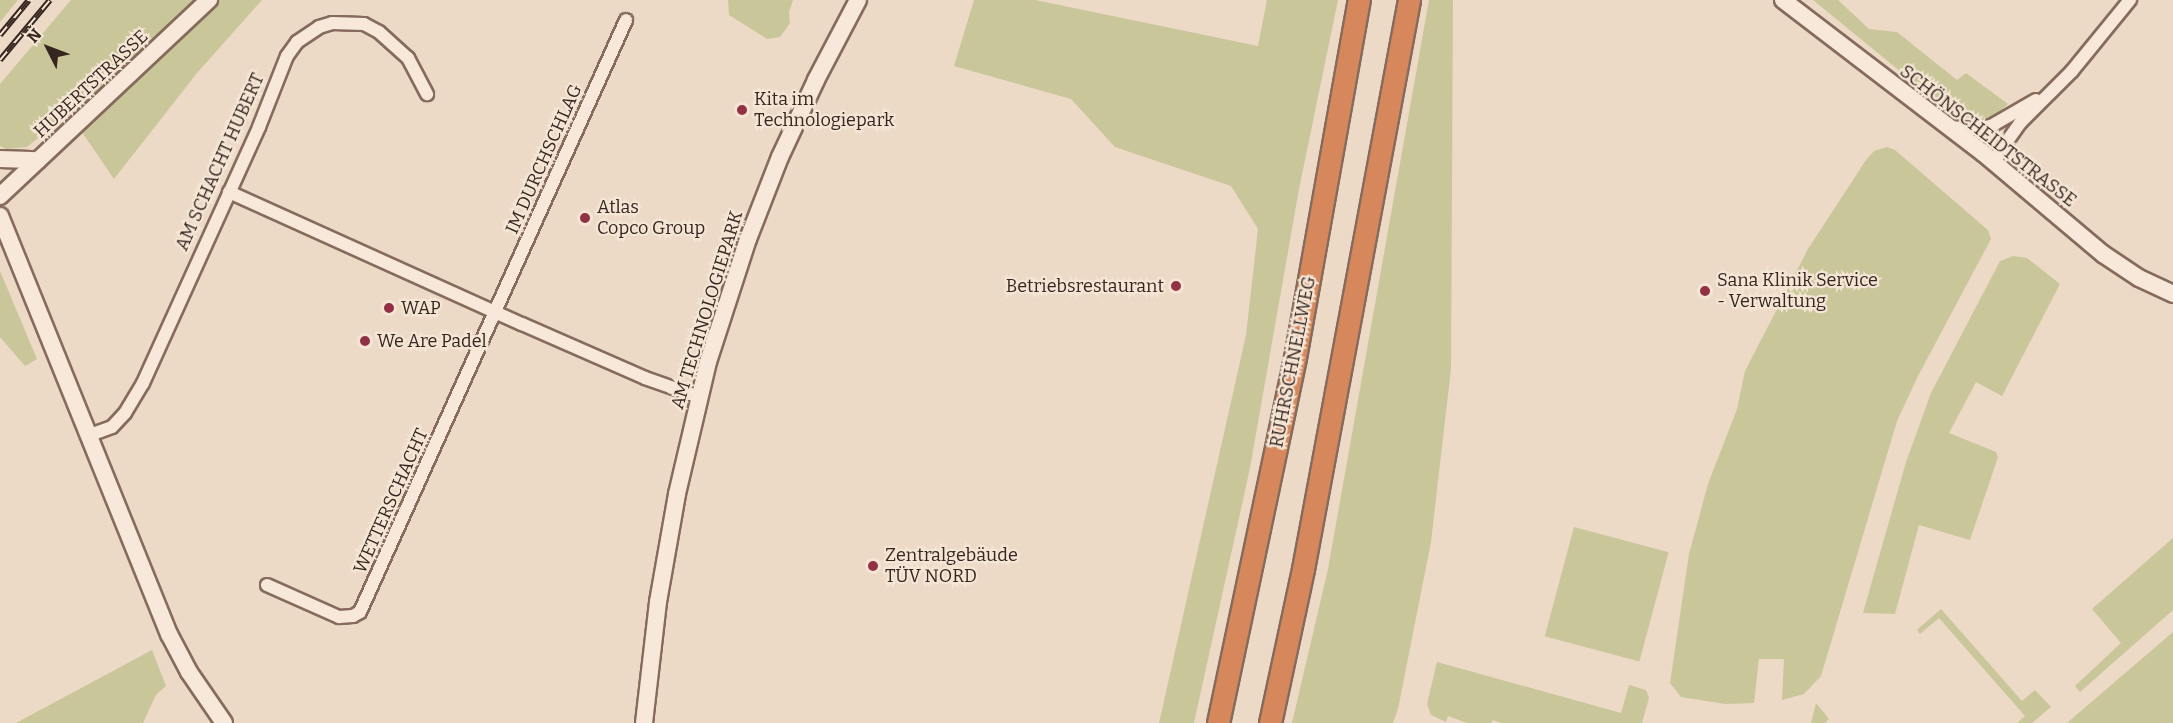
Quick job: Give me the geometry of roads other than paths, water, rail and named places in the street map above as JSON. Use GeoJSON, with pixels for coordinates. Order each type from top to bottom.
{"type":"FeatureCollection","features":[{"type":"Feature","properties":{"kind":"highway","name":"RUHRSCHNELLWEG"},"geometry":{"type":"LineString","coordinates":[[1218,723],[1295,358],[1359,0]]}},
{"type":"Feature","properties":{"kind":"highway"},"geometry":{"type":"LineString","coordinates":[[1270,723],[1303,569],[1409,0]]}},
{"type":"Feature","properties":{"kind":"street","name":"HUBERTSTRASSE"},"geometry":{"type":"LineString","coordinates":[[0,196],[209,0]]}},
{"type":"Feature","properties":{"kind":"street","name":"AM TECHNOLOGIEPARK"},"geometry":{"type":"LineString","coordinates":[[644,723],[658,602],[677,494],[699,397],[722,315],[764,194],[816,80],[858,0]]}},
{"type":"Feature","properties":{"kind":"street","name":"SCHÖNSCHEIDTSTRASSE"},"geometry":{"type":"LineString","coordinates":[[1783,0],[1993,161],[2103,254],[2139,278],[2173,294]]}},
{"type":"Feature","properties":{"kind":"street"},"geometry":{"type":"LineString","coordinates":[[1993,161],[2011,133],[2072,70],[2130,0]]}},
{"type":"Feature","properties":{"kind":"street","name":"IM DURCHSCHLAG"},"geometry":{"type":"LineString","coordinates":[[495,312],[626,20]]}},
{"type":"Feature","properties":{"kind":"street","name":"AM SCHACHT HUBERT"},"geometry":{"type":"LineString","coordinates":[[90,435],[111,427],[125,413],[143,383],[287,56],[297,42],[319,27],[346,22],[363,24],[379,32],[408,58],[427,94]]}},
{"type":"Feature","properties":{"kind":"street"},"geometry":{"type":"LineString","coordinates":[[1948,127],[1974,129],[1991,126],[2048,94]]}},
{"type":"Feature","properties":{"kind":"street"},"geometry":{"type":"LineString","coordinates":[[0,159],[38,160]]}},
{"type":"Feature","properties":{"kind":"street"},"geometry":{"type":"LineString","coordinates":[[229,192],[645,378],[699,397]]}},
{"type":"Feature","properties":{"kind":"street"},"geometry":{"type":"LineString","coordinates":[[0,216],[8,249],[90,435],[170,634],[201,689],[224,723]]}},
{"type":"Feature","properties":{"kind":"street","name":"WETTERSCHACHT"},"geometry":{"type":"LineString","coordinates":[[267,585],[339,617],[353,616],[360,612],[495,312]]}},
{"type":"Feature","properties":{"kind":"railway"},"geometry":{"type":"LineString","coordinates":[[0,35],[29,0]]}},
{"type":"Feature","properties":{"kind":"railway"},"geometry":{"type":"LineString","coordinates":[[0,60],[50,0]]}},
{"type":"Feature","properties":{"kind":"place","name":"Kita im Technologiepark"},"geometry":{"type":"Point","coordinates":[742,110]}},
{"type":"Feature","properties":{"kind":"place","name":"Atlas Copco Group"},"geometry":{"type":"Point","coordinates":[585,218]}},
{"type":"Feature","properties":{"kind":"place","name":"Betriebsrestaurant"},"geometry":{"type":"Point","coordinates":[1176,286]}},
{"type":"Feature","properties":{"kind":"place","name":"Sana Klinik Service - Verwaltung"},"geometry":{"type":"Point","coordinates":[1705,291]}},
{"type":"Feature","properties":{"kind":"place","name":"WAP"},"geometry":{"type":"Point","coordinates":[389,308]}},
{"type":"Feature","properties":{"kind":"place","name":"We Are Padel"},"geometry":{"type":"Point","coordinates":[365,341]}},
{"type":"Feature","properties":{"kind":"place","name":"Zentralgebäude TÜV NORD"},"geometry":{"type":"Point","coordinates":[873,566]}}]}
